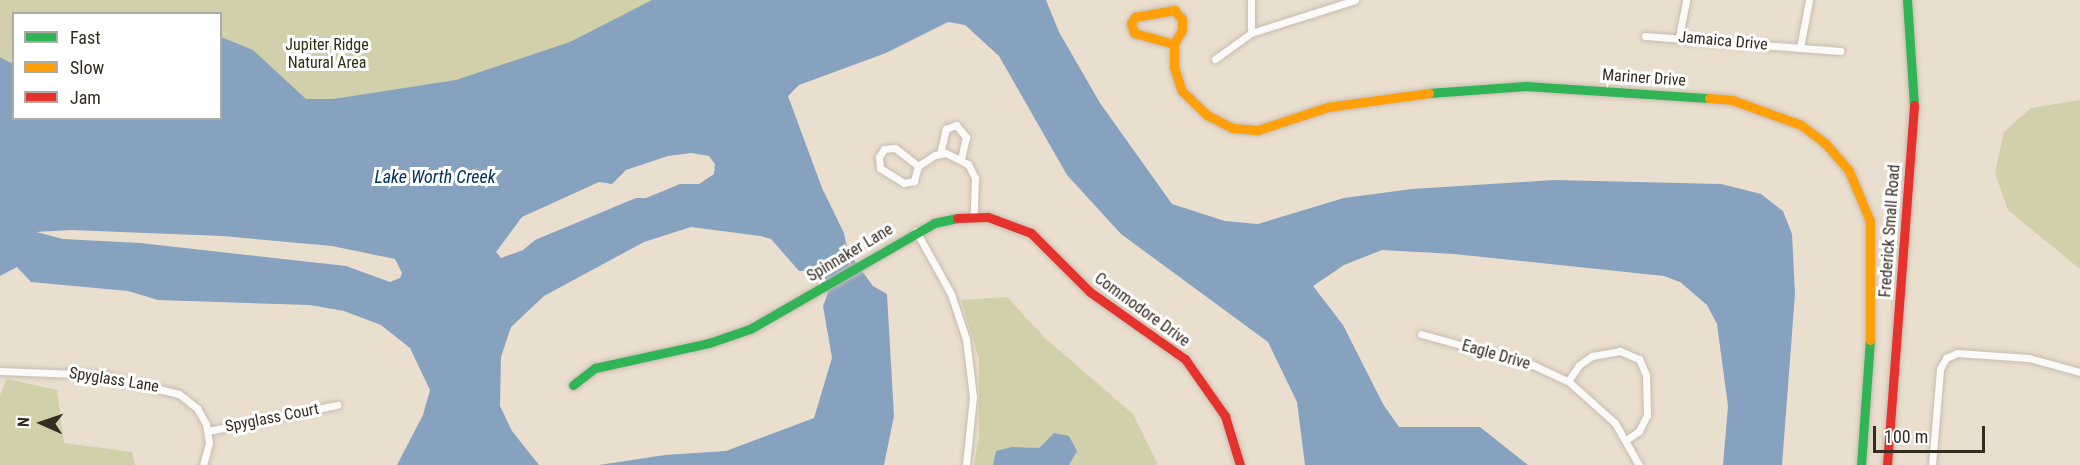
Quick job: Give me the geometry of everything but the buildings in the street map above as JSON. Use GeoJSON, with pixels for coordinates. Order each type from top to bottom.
{"type":"FeatureCollection","features":[{"type":"Feature","properties":{"kind":"street"},"geometry":{"type":"LineString","coordinates":[[1251,0],[1251,33]]}},
{"type":"Feature","properties":{"kind":"street"},"geometry":{"type":"LineString","coordinates":[[1215,59],[1251,33],[1335,3],[1355,0]]}},
{"type":"Feature","properties":{"kind":"street"},"geometry":{"type":"LineString","coordinates":[[1679,37],[1686,0]]}},
{"type":"Feature","properties":{"kind":"street"},"geometry":{"type":"LineString","coordinates":[[1800,48],[1809,0]]}},
{"type":"Feature","properties":{"kind":"street","name":"Frederick Small Road"},"geometry":{"type":"LineString","coordinates":[[1887,465],[1914,106],[1907,0]]}},
{"type":"Feature","properties":{"kind":"street","name":"Mariner Drive"},"geometry":{"type":"LineString","coordinates":[[1174,44],[1134,33],[1131,23],[1151,13],[1174,10],[1182,19],[1182,30],[1174,44],[1174,67],[1182,91],[1207,115],[1233,128],[1258,130],[1303,118],[1328,106],[1457,89],[1526,86],[1732,100],[1801,125],[1825,143],[1849,171],[1870,220],[1871,333],[1861,465]]}},
{"type":"Feature","properties":{"kind":"street","name":"Jamaica Drive"},"geometry":{"type":"LineString","coordinates":[[1645,36],[1840,51]]}},
{"type":"Feature","properties":{"kind":"street"},"geometry":{"type":"LineString","coordinates":[[940,154],[946,129],[956,125],[966,137],[962,158],[975,178],[974,216]]}},
{"type":"Feature","properties":{"kind":"street"},"geometry":{"type":"LineString","coordinates":[[895,148],[918,166],[917,177],[904,183],[880,168],[879,157],[884,149],[895,148]]}},
{"type":"Feature","properties":{"kind":"street"},"geometry":{"type":"LineString","coordinates":[[918,166],[940,154],[962,158]]}},
{"type":"Feature","properties":{"kind":"street","name":"Commodore Drive"},"geometry":{"type":"LineString","coordinates":[[916,231],[949,218],[974,216],[1003,220],[1031,233],[1090,292],[1185,359],[1221,407],[1240,465]]}},
{"type":"Feature","properties":{"kind":"street","name":"Spinnaker Lane"},"geometry":{"type":"LineString","coordinates":[[573,385],[595,368],[730,337],[812,294],[916,231],[951,294],[966,339],[973,397],[966,465]]}},
{"type":"Feature","properties":{"kind":"street","name":"Eagle Drive"},"geometry":{"type":"LineString","coordinates":[[1421,334],[1533,365],[1568,381],[1603,408],[1626,440],[1639,465]]}},
{"type":"Feature","properties":{"kind":"street"},"geometry":{"type":"LineString","coordinates":[[1568,381],[1579,365],[1592,356],[1620,351],[1640,359],[1646,375],[1647,415],[1639,431],[1626,440]]}},
{"type":"Feature","properties":{"kind":"street"},"geometry":{"type":"LineString","coordinates":[[1932,465],[1940,369],[1946,357],[1957,353],[2029,358],[2080,372]]}},
{"type":"Feature","properties":{"kind":"street","name":"Spyglass Lane"},"geometry":{"type":"LineString","coordinates":[[0,371],[71,372],[160,387],[193,404],[208,431]]}},
{"type":"Feature","properties":{"kind":"street","name":"Spyglass Court"},"geometry":{"type":"LineString","coordinates":[[208,431],[336,405]]}},
{"type":"Feature","properties":{"kind":"street"},"geometry":{"type":"LineString","coordinates":[[202,465],[208,448],[208,431]]}},
{"type":"Feature","properties":{"kind":"green space","name":"Jupiter Ridge Natural Area"},"geometry":{"type":"Polygon","coordinates":[[[0,0],[657,0],[535,62],[354,110],[222,104],[222,12],[12,12],[12,76],[0,70],[0,0]]]}},
{"type":"Feature","properties":{"kind":"green space"},"geometry":{"type":"Polygon","coordinates":[[[2080,100],[2080,269],[2008,210],[1995,173],[2004,132],[2031,108],[2080,100]]]}},
{"type":"Feature","properties":{"kind":"green space"},"geometry":{"type":"Polygon","coordinates":[[[1007,297],[1046,339],[1133,414],[1158,465],[974,465],[979,435],[979,359],[961,300],[1007,297]]]}},
{"type":"Feature","properties":{"kind":"green space"},"geometry":{"type":"Polygon","coordinates":[[[7,379],[57,390],[64,443],[132,452],[135,465],[0,465],[0,395],[7,379]]]}},
{"type":"Feature","properties":{"kind":"water","name":"Lake Worth Creek"},"geometry":{"type":"Polygon","coordinates":[[[652,0],[1046,0],[1059,32],[1100,103],[1172,204],[1225,221],[1258,224],[1344,198],[1412,189],[1554,180],[1721,184],[1761,194],[1783,211],[1792,234],[1795,294],[1782,465],[1723,465],[1728,406],[1717,324],[1707,305],[1680,282],[1664,276],[1454,254],[1382,250],[1344,265],[1313,286],[1343,325],[1383,404],[1399,427],[1480,427],[1528,465],[1305,465],[1297,402],[1268,342],[1121,234],[1067,175],[999,56],[965,25],[948,22],[886,53],[799,85],[788,96],[822,188],[844,233],[848,252],[873,286],[887,294],[894,416],[884,465],[599,465],[665,455],[726,451],[814,418],[832,358],[823,306],[828,293],[810,271],[799,271],[771,239],[760,236],[691,227],[644,242],[544,296],[511,327],[501,357],[500,406],[512,431],[539,465],[397,465],[423,415],[430,390],[410,348],[381,325],[344,311],[310,305],[158,300],[128,291],[31,282],[17,267],[0,276],[0,57],[12,63],[12,120],[222,120],[222,37],[253,50],[306,99],[333,99],[456,80],[570,42],[652,0]],[[691,153],[668,156],[626,170],[612,184],[599,182],[522,217],[496,252],[501,258],[523,250],[535,240],[636,198],[646,198],[680,184],[699,184],[714,174],[715,164],[709,156],[691,153]],[[71,230],[36,232],[63,239],[140,243],[346,266],[390,282],[400,278],[402,273],[395,259],[332,246],[222,236],[71,230]]]}},
{"type":"Feature","properties":{"kind":"water"},"geometry":{"type":"Polygon","coordinates":[[[1054,433],[1069,436],[1077,451],[1069,465],[993,465],[996,451],[1012,447],[1039,448],[1054,433]]]}},
{"type":"Feature","properties":{"kind":"traffic: fast"},"geometry":{"type":"LineString","coordinates":[[1907,0],[1914,105]]}},
{"type":"Feature","properties":{"kind":"traffic: fast"},"geometry":{"type":"LineString","coordinates":[[1429,93],[1526,86],[1709,98]]}},
{"type":"Feature","properties":{"kind":"traffic: fast"},"geometry":{"type":"LineString","coordinates":[[573,385],[595,368],[709,343],[750,329],[934,223],[957,218]]}},
{"type":"Feature","properties":{"kind":"traffic: fast"},"geometry":{"type":"LineString","coordinates":[[1861,465],[1870,340]]}},
{"type":"Feature","properties":{"kind":"traffic: slow"},"geometry":{"type":"LineString","coordinates":[[1174,44],[1134,33],[1131,23],[1135,17],[1174,10],[1182,19],[1182,30],[1174,44],[1174,67],[1182,91],[1207,115],[1233,128],[1258,130],[1328,107],[1429,93]]}},
{"type":"Feature","properties":{"kind":"traffic: slow"},"geometry":{"type":"LineString","coordinates":[[1709,98],[1732,100],[1801,125],[1825,143],[1849,171],[1870,221],[1870,340]]}},
{"type":"Feature","properties":{"kind":"traffic: jam"},"geometry":{"type":"LineString","coordinates":[[1887,465],[1914,105]]}},
{"type":"Feature","properties":{"kind":"traffic: jam"},"geometry":{"type":"LineString","coordinates":[[957,218],[988,217],[1031,233],[1090,292],[1185,359],[1225,416],[1240,465]]}}]}
